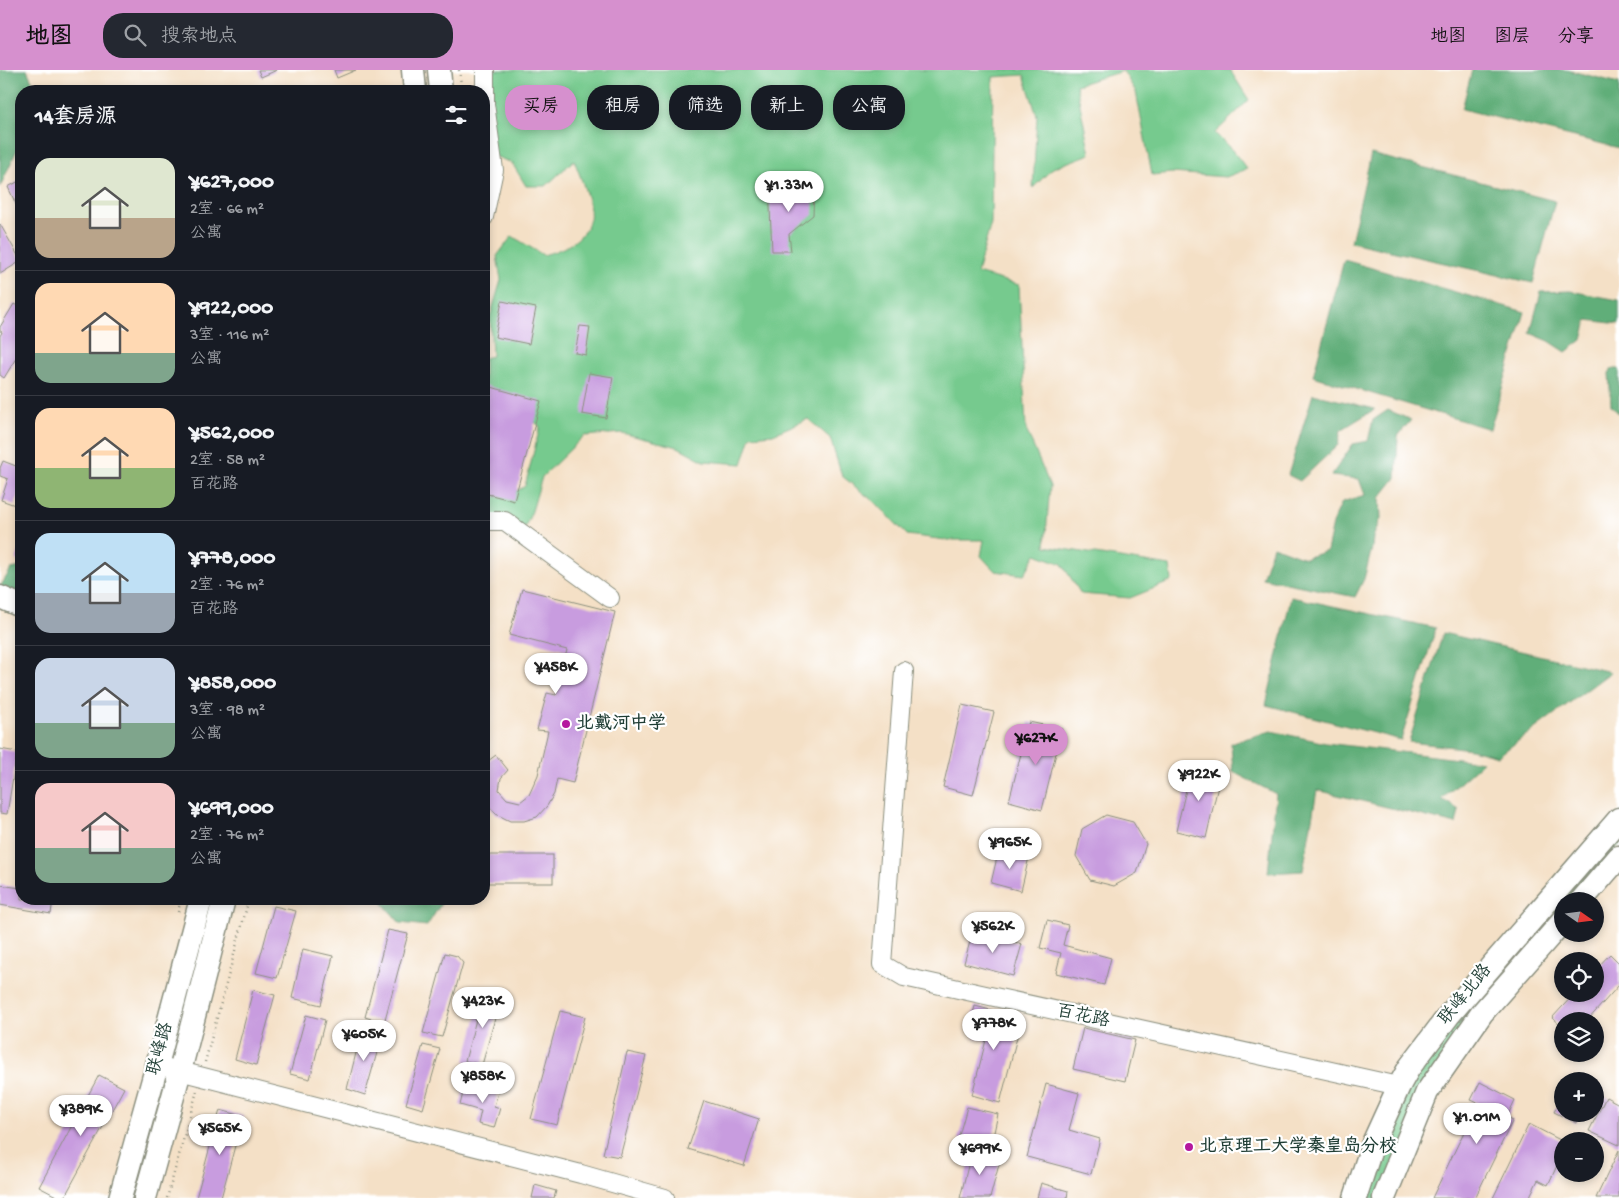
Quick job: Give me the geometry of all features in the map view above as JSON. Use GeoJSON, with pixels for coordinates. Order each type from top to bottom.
{"type":"FeatureCollection","features":[{"type":"Feature","properties":{"kind":"main road"},"geometry":{"type":"LineString","coordinates":[[413,70],[414,85]]}},
{"type":"Feature","properties":{"kind":"main road"},"geometry":{"type":"LineString","coordinates":[[439,70],[441,85]]}},
{"type":"Feature","properties":{"kind":"main road"},"geometry":{"type":"LineString","coordinates":[[0,597],[15,603]]}},
{"type":"Feature","properties":{"kind":"main road","name":"联峰北路"},"geometry":{"type":"LineString","coordinates":[[1355,1198],[1373,1143],[1409,1068],[1449,1014],[1619,819]]}},
{"type":"Feature","properties":{"kind":"main road"},"geometry":{"type":"LineString","coordinates":[[1589,892],[1619,857]]}},
{"type":"Feature","properties":{"kind":"main road","name":"联峰路"},"geometry":{"type":"LineString","coordinates":[[120,1198],[158,1064],[199,905]]}},
{"type":"Feature","properties":{"kind":"main road","name":"联峰路"},"geometry":{"type":"LineString","coordinates":[[145,1198],[191,1074],[223,905]]}},
{"type":"Feature","properties":{"kind":"main road","name":"联峰北路"},"geometry":{"type":"LineString","coordinates":[[1384,1198],[1427,1092],[1482,1013],[1554,931]]}},
{"type":"Feature","properties":{"kind":"street"},"geometry":{"type":"LineString","coordinates":[[485,70],[485,85]]}},
{"type":"Feature","properties":{"kind":"street"},"geometry":{"type":"LineString","coordinates":[[490,141],[494,170],[490,189]]}},
{"type":"Feature","properties":{"kind":"street"},"geometry":{"type":"LineString","coordinates":[[490,521],[505,521],[610,598]]}},
{"type":"Feature","properties":{"kind":"street","name":"百花路"},"geometry":{"type":"LineString","coordinates":[[904,671],[882,964],[904,977],[1399,1086]]}},
{"type":"Feature","properties":{"kind":"street"},"geometry":{"type":"LineString","coordinates":[[158,1064],[581,1174],[665,1198]]}},
{"type":"Feature","properties":{"kind":"path"},"geometry":{"type":"LineString","coordinates":[[459,70],[461,85]]}},
{"type":"Feature","properties":{"kind":"path"},"geometry":{"type":"LineString","coordinates":[[167,1198],[191,1074],[247,905]]}},
{"type":"Feature","properties":{"kind":"green space"},"geometry":{"type":"Polygon","coordinates":[[[0,70],[27,70],[34,85],[15,85],[15,154],[0,187],[0,70]]]}},
{"type":"Feature","properties":{"kind":"green space"},"geometry":{"type":"Polygon","coordinates":[[[486,70],[1230,70],[1249,100],[1215,133],[1247,169],[1226,177],[1172,173],[1152,175],[1136,92],[1123,71],[1076,85],[1090,154],[1053,168],[1033,188],[1037,116],[1024,75],[993,77],[991,223],[977,273],[1019,285],[1026,429],[1050,486],[1045,546],[1170,566],[1172,581],[1130,598],[1081,594],[1062,564],[1036,554],[1024,575],[995,571],[981,556],[984,540],[946,540],[907,535],[878,505],[842,476],[830,438],[808,419],[773,434],[751,436],[742,464],[704,461],[678,447],[622,433],[584,436],[542,477],[532,511],[522,534],[490,531],[490,496],[507,497],[525,486],[540,427],[529,416],[490,410],[490,356],[492,356],[490,317],[501,280],[497,256],[512,236],[543,255],[565,247],[578,239],[583,233],[590,219],[590,214],[585,190],[574,160],[546,186],[526,186],[512,163],[490,154],[490,85],[487,85],[486,70]]]}},
{"type":"Feature","properties":{"kind":"green space"},"geometry":{"type":"Polygon","coordinates":[[[1472,70],[1567,70],[1619,83],[1619,148],[1462,109],[1472,70]]]}},
{"type":"Feature","properties":{"kind":"green space"},"geometry":{"type":"Polygon","coordinates":[[[1371,154],[1555,201],[1533,283],[1351,242],[1371,154]]]}},
{"type":"Feature","properties":{"kind":"green space"},"geometry":{"type":"Polygon","coordinates":[[[1344,260],[1525,312],[1490,429],[1313,376],[1344,260]]]}},
{"type":"Feature","properties":{"kind":"green space"},"geometry":{"type":"Polygon","coordinates":[[[1570,291],[1619,300],[1619,324],[1587,320],[1582,340],[1566,352],[1549,341],[1530,333],[1541,292],[1570,291]]]}},
{"type":"Feature","properties":{"kind":"green space"},"geometry":{"type":"Polygon","coordinates":[[[1612,369],[1619,369],[1619,414],[1611,405],[1609,373],[1612,369]]]}},
{"type":"Feature","properties":{"kind":"green space"},"geometry":{"type":"Polygon","coordinates":[[[1313,394],[1375,409],[1341,430],[1338,445],[1300,481],[1288,475],[1313,394]]]}},
{"type":"Feature","properties":{"kind":"green space"},"geometry":{"type":"Polygon","coordinates":[[[1388,410],[1411,420],[1398,436],[1396,478],[1380,498],[1381,518],[1373,537],[1364,579],[1355,597],[1262,578],[1273,546],[1305,558],[1327,551],[1334,519],[1342,502],[1365,495],[1359,479],[1331,476],[1353,444],[1368,441],[1373,420],[1388,410]]]}},
{"type":"Feature","properties":{"kind":"green space"},"geometry":{"type":"Polygon","coordinates":[[[15,568],[15,595],[0,587],[11,569],[15,568]]]}},
{"type":"Feature","properties":{"kind":"green space"},"geometry":{"type":"Polygon","coordinates":[[[1291,597],[1436,628],[1401,740],[1266,705],[1291,597]]]}},
{"type":"Feature","properties":{"kind":"green space"},"geometry":{"type":"Polygon","coordinates":[[[1443,633],[1611,672],[1498,756],[1471,749],[1409,742],[1443,633]]]}},
{"type":"Feature","properties":{"kind":"green space"},"geometry":{"type":"Polygon","coordinates":[[[1271,731],[1326,743],[1483,762],[1442,799],[1459,810],[1456,824],[1317,790],[1303,871],[1268,873],[1276,794],[1233,772],[1231,743],[1271,731]]]}},
{"type":"Feature","properties":{"kind":"green space"},"geometry":{"type":"Polygon","coordinates":[[[1619,829],[1619,845],[1578,892],[1566,892],[1619,829]]]}},
{"type":"Feature","properties":{"kind":"green space"},"geometry":{"type":"Polygon","coordinates":[[[384,905],[440,905],[427,926],[400,923],[384,905]]]}},
{"type":"Feature","properties":{"kind":"green space"},"geometry":{"type":"Polygon","coordinates":[[[1554,906],[1554,919],[1514,965],[1377,1198],[1365,1198],[1375,1162],[1403,1096],[1438,1043],[1554,906]]]}},
{"type":"Feature","properties":{"kind":"building"},"geometry":{"type":"Polygon","coordinates":[[[258,70],[277,70],[261,77],[258,70]]]}},
{"type":"Feature","properties":{"kind":"building"},"geometry":{"type":"Polygon","coordinates":[[[334,70],[356,70],[337,78],[334,70]]]}},
{"type":"Feature","properties":{"kind":"building"},"geometry":{"type":"Polygon","coordinates":[[[15,183],[15,202],[8,187],[15,183]]]}},
{"type":"Feature","properties":{"kind":"building"},"geometry":{"type":"Polygon","coordinates":[[[796,185],[814,189],[813,215],[789,234],[791,251],[772,251],[769,187],[796,185]]]}},
{"type":"Feature","properties":{"kind":"building"},"geometry":{"type":"Polygon","coordinates":[[[0,224],[15,250],[15,265],[0,274],[0,224]]]}},
{"type":"Feature","properties":{"kind":"building"},"geometry":{"type":"Polygon","coordinates":[[[502,301],[536,308],[529,344],[495,337],[502,301]]]}},
{"type":"Feature","properties":{"kind":"building"},"geometry":{"type":"Polygon","coordinates":[[[15,305],[15,360],[4,378],[0,375],[0,336],[2,332],[0,327],[15,305]]]}},
{"type":"Feature","properties":{"kind":"building"},"geometry":{"type":"Polygon","coordinates":[[[580,326],[590,327],[586,355],[575,353],[580,326]]]}},
{"type":"Feature","properties":{"kind":"building"},"geometry":{"type":"Polygon","coordinates":[[[589,373],[613,377],[606,418],[582,414],[589,373]]]}},
{"type":"Feature","properties":{"kind":"building"},"geometry":{"type":"Polygon","coordinates":[[[490,387],[541,401],[514,501],[490,495],[490,387]]]}},
{"type":"Feature","properties":{"kind":"building"},"geometry":{"type":"Polygon","coordinates":[[[3,461],[15,466],[15,505],[1,500],[8,479],[0,476],[0,468],[3,461]]]}},
{"type":"Feature","properties":{"kind":"building"},"geometry":{"type":"Polygon","coordinates":[[[522,589],[615,612],[573,783],[557,779],[554,794],[547,806],[537,817],[524,821],[510,821],[496,814],[490,807],[490,760],[496,755],[508,770],[501,778],[499,790],[507,799],[520,802],[529,795],[538,775],[548,731],[537,730],[547,693],[556,695],[567,650],[509,635],[522,589]]]}},
{"type":"Feature","properties":{"kind":"building"},"geometry":{"type":"Polygon","coordinates":[[[962,705],[994,712],[973,795],[943,787],[962,705]]]}},
{"type":"Feature","properties":{"kind":"building"},"geometry":{"type":"Polygon","coordinates":[[[1029,722],[1062,729],[1042,810],[1009,801],[1029,722]]]}},
{"type":"Feature","properties":{"kind":"building"},"geometry":{"type":"Polygon","coordinates":[[[0,749],[15,752],[15,764],[7,814],[0,813],[0,749]]]}},
{"type":"Feature","properties":{"kind":"building"},"geometry":{"type":"Polygon","coordinates":[[[1192,765],[1221,773],[1206,838],[1176,831],[1192,765]]]}},
{"type":"Feature","properties":{"kind":"building"},"geometry":{"type":"Polygon","coordinates":[[[1106,815],[1133,822],[1146,844],[1137,873],[1114,886],[1090,880],[1076,856],[1082,829],[1106,815]]]}},
{"type":"Feature","properties":{"kind":"building"},"geometry":{"type":"Polygon","coordinates":[[[999,849],[1029,857],[1021,891],[991,883],[999,849]]]}},
{"type":"Feature","properties":{"kind":"building"},"geometry":{"type":"Polygon","coordinates":[[[490,855],[553,855],[553,883],[490,883],[490,855]]]}},
{"type":"Feature","properties":{"kind":"building"},"geometry":{"type":"Polygon","coordinates":[[[0,885],[15,887],[15,905],[52,905],[51,914],[0,905],[0,885]]]}},
{"type":"Feature","properties":{"kind":"building"},"geometry":{"type":"Polygon","coordinates":[[[274,906],[296,911],[277,978],[256,973],[274,906]]]}},
{"type":"Feature","properties":{"kind":"building"},"geometry":{"type":"Polygon","coordinates":[[[1047,920],[1068,925],[1063,945],[1111,958],[1104,985],[1056,973],[1061,953],[1040,948],[1047,920]]]}},
{"type":"Feature","properties":{"kind":"building"},"geometry":{"type":"Polygon","coordinates":[[[388,930],[408,934],[384,1023],[365,1017],[388,930]]]}},
{"type":"Feature","properties":{"kind":"building"},"geometry":{"type":"Polygon","coordinates":[[[973,931],[1022,944],[1013,976],[964,963],[973,931]]]}},
{"type":"Feature","properties":{"kind":"building"},"geometry":{"type":"Polygon","coordinates":[[[303,949],[333,956],[321,1005],[292,998],[303,949]]]}},
{"type":"Feature","properties":{"kind":"building"},"geometry":{"type":"Polygon","coordinates":[[[445,953],[457,956],[463,963],[442,1037],[423,1033],[445,953]]]}},
{"type":"Feature","properties":{"kind":"building"},"geometry":{"type":"Polygon","coordinates":[[[1610,954],[1619,963],[1619,985],[1604,1002],[1604,960],[1610,954]]]}},
{"type":"Feature","properties":{"kind":"building"},"geometry":{"type":"Polygon","coordinates":[[[253,990],[275,995],[256,1065],[235,1059],[253,990]]]}},
{"type":"Feature","properties":{"kind":"building"},"geometry":{"type":"Polygon","coordinates":[[[483,993],[501,997],[482,1065],[465,1061],[483,993]]]}},
{"type":"Feature","properties":{"kind":"building"},"geometry":{"type":"Polygon","coordinates":[[[1567,1002],[1604,1002],[1595,1012],[1558,1012],[1567,1002]]]}},
{"type":"Feature","properties":{"kind":"building"},"geometry":{"type":"Polygon","coordinates":[[[975,1006],[1022,1018],[1000,1103],[972,1095],[986,1040],[974,1038],[976,1027],[970,1025],[975,1006]]]}},
{"type":"Feature","properties":{"kind":"building"},"geometry":{"type":"Polygon","coordinates":[[[560,1011],[585,1017],[557,1125],[531,1119],[560,1011]]]}},
{"type":"Feature","properties":{"kind":"building"},"geometry":{"type":"Polygon","coordinates":[[[306,1015],[325,1020],[310,1079],[290,1074],[306,1015]]]}},
{"type":"Feature","properties":{"kind":"building"},"geometry":{"type":"Polygon","coordinates":[[[1083,1028],[1135,1040],[1125,1081],[1073,1069],[1083,1028]]]}},
{"type":"Feature","properties":{"kind":"building"},"geometry":{"type":"Polygon","coordinates":[[[362,1029],[382,1035],[365,1095],[347,1089],[362,1029]]]}},
{"type":"Feature","properties":{"kind":"building"},"geometry":{"type":"Polygon","coordinates":[[[423,1045],[440,1049],[423,1109],[406,1104],[423,1045]]]}},
{"type":"Feature","properties":{"kind":"building"},"geometry":{"type":"Polygon","coordinates":[[[627,1052],[646,1056],[620,1157],[603,1154],[627,1052]]]}},
{"type":"Feature","properties":{"kind":"building"},"geometry":{"type":"Polygon","coordinates":[[[99,1075],[124,1088],[64,1198],[60,1198],[39,1187],[99,1075]]]}},
{"type":"Feature","properties":{"kind":"building"},"geometry":{"type":"Polygon","coordinates":[[[483,1082],[500,1086],[494,1106],[500,1108],[494,1128],[478,1124],[481,1111],[460,1105],[464,1089],[480,1094],[483,1082]]]}},
{"type":"Feature","properties":{"kind":"building"},"geometry":{"type":"Polygon","coordinates":[[[1480,1082],[1515,1100],[1507,1117],[1513,1120],[1475,1198],[1432,1198],[1478,1103],[1471,1100],[1480,1082]]]}},
{"type":"Feature","properties":{"kind":"building"},"geometry":{"type":"Polygon","coordinates":[[[1046,1084],[1079,1093],[1069,1130],[1100,1139],[1091,1174],[1027,1157],[1046,1084]]]}},
{"type":"Feature","properties":{"kind":"building"},"geometry":{"type":"Polygon","coordinates":[[[1606,1097],[1619,1104],[1619,1145],[1604,1138],[1604,1132],[1589,1131],[1594,1122],[1604,1122],[1604,1101],[1606,1097]]]}},
{"type":"Feature","properties":{"kind":"building"},"geometry":{"type":"Polygon","coordinates":[[[704,1101],[759,1119],[744,1166],[688,1149],[704,1101]]]}},
{"type":"Feature","properties":{"kind":"building"},"geometry":{"type":"Polygon","coordinates":[[[967,1107],[998,1114],[991,1146],[958,1139],[967,1107]]]}},
{"type":"Feature","properties":{"kind":"building"},"geometry":{"type":"Polygon","coordinates":[[[220,1110],[243,1116],[221,1198],[196,1198],[220,1110]]]}},
{"type":"Feature","properties":{"kind":"building"},"geometry":{"type":"Polygon","coordinates":[[[1529,1124],[1554,1137],[1554,1172],[1548,1185],[1538,1180],[1529,1198],[1493,1198],[1529,1124]]]}},
{"type":"Feature","properties":{"kind":"building"},"geometry":{"type":"Polygon","coordinates":[[[972,1150],[1001,1157],[990,1198],[960,1198],[972,1150]]]}},
{"type":"Feature","properties":{"kind":"building"},"geometry":{"type":"Polygon","coordinates":[[[1619,1150],[1619,1198],[1596,1198],[1619,1150]]]}},
{"type":"Feature","properties":{"kind":"building"},"geometry":{"type":"Polygon","coordinates":[[[1041,1183],[1068,1191],[1067,1198],[1037,1198],[1041,1183]]]}},
{"type":"Feature","properties":{"kind":"building"},"geometry":{"type":"Polygon","coordinates":[[[535,1185],[556,1191],[554,1198],[532,1198],[535,1185]]]}},
{"type":"Feature","properties":{"kind":"place","name":"北戴河中学"},"geometry":{"type":"Point","coordinates":[566,724]}},
{"type":"Feature","properties":{"kind":"place","name":"北京理工大学秦皇岛分校"},"geometry":{"type":"Point","coordinates":[1189,1147]}}]}
